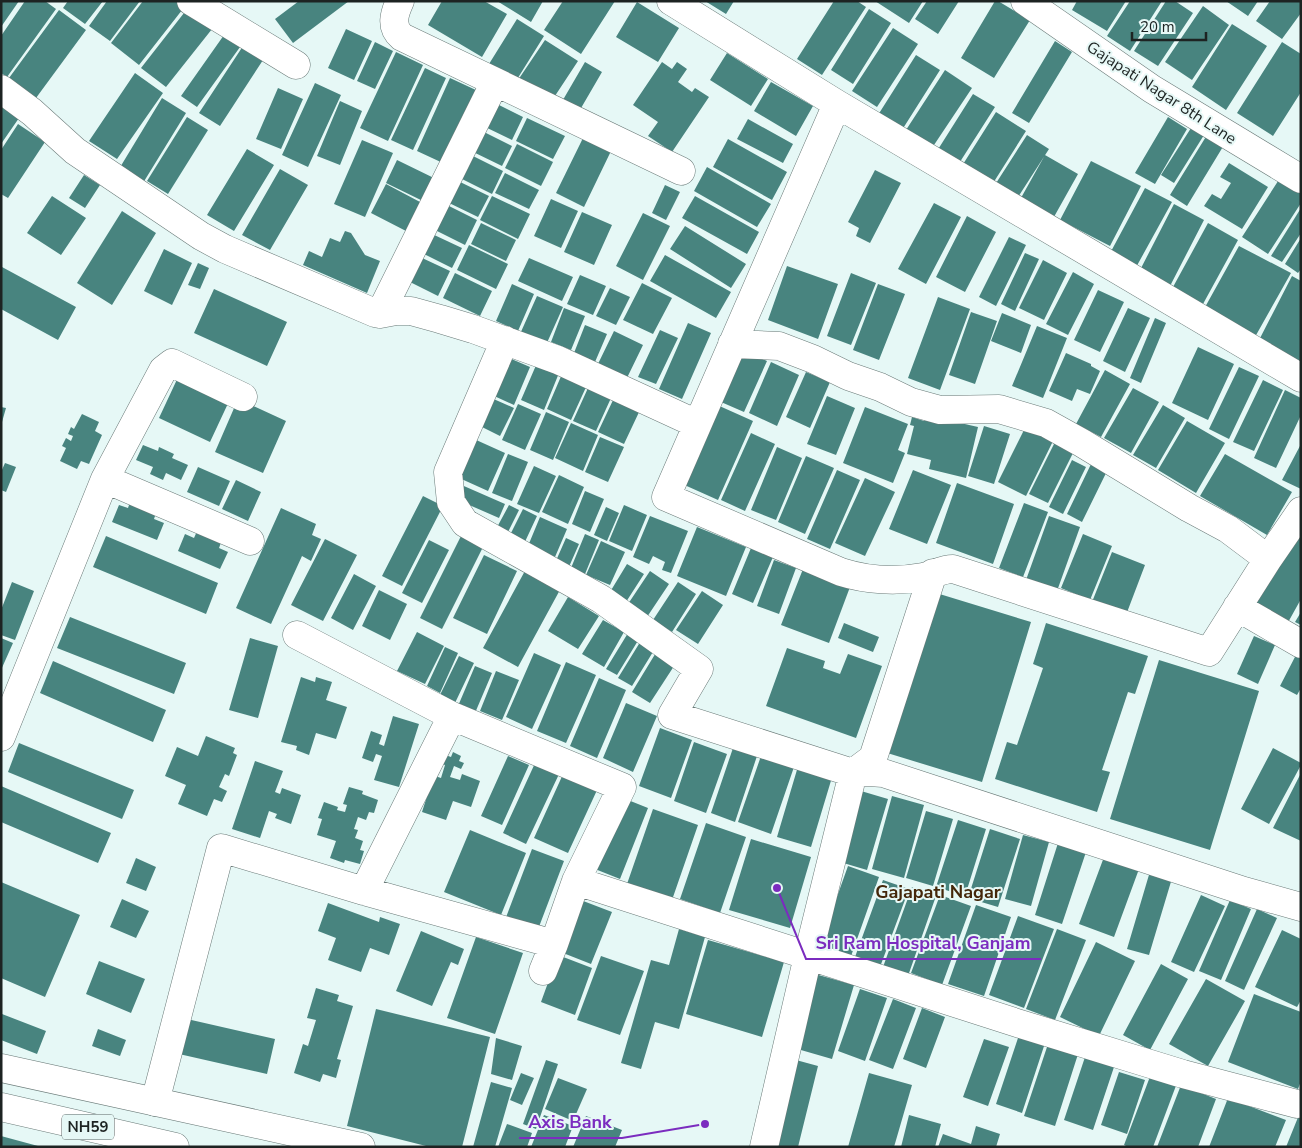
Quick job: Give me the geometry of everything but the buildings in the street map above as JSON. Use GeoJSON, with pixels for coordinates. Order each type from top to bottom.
{"type":"FeatureCollection","features":[{"type":"Feature","properties":{"kind":"main road"},"geometry":{"type":"LineString","coordinates":[[191,1],[296,65]]}},
{"type":"Feature","properties":{"kind":"main road"},"geometry":{"type":"LineString","coordinates":[[400,1],[394,15],[394,24],[397,33],[402,37],[681,171]]}},
{"type":"Feature","properties":{"kind":"main road"},"geometry":{"type":"LineString","coordinates":[[671,1],[837,104],[1301,378]]}},
{"type":"Feature","properties":{"kind":"main road","name":"Gajapati Nagar 8th Lane"},"geometry":{"type":"LineString","coordinates":[[1025,1],[1152,89],[1301,179]]}},
{"type":"Feature","properties":{"kind":"main road"},"geometry":{"type":"LineString","coordinates":[[380,314],[495,82]]}},
{"type":"Feature","properties":{"kind":"main road"},"geometry":{"type":"LineString","coordinates":[[1,89],[32,112],[76,151],[201,236],[225,249],[375,313],[380,314],[396,310],[418,313],[505,340],[558,360],[697,424]]}},
{"type":"Feature","properties":{"kind":"main road"},"geometry":{"type":"LineString","coordinates":[[837,104],[666,497],[852,575],[884,579],[908,579],[933,574],[946,569],[953,569],[1209,652],[1301,511]]}},
{"type":"Feature","properties":{"kind":"main road"},"geometry":{"type":"LineString","coordinates":[[505,340],[448,472],[451,502],[465,522],[601,599],[698,669],[672,715],[853,773],[883,773],[1244,891],[1301,906]]}},
{"type":"Feature","properties":{"kind":"main road"},"geometry":{"type":"LineString","coordinates":[[732,344],[779,346],[813,359],[848,376],[880,387],[911,402],[940,410],[999,409],[1046,423],[1228,529],[1268,559]]}},
{"type":"Feature","properties":{"kind":"main road"},"geometry":{"type":"LineString","coordinates":[[1,738],[105,479],[163,370],[172,363],[244,396]]}},
{"type":"Feature","properties":{"kind":"main road"},"geometry":{"type":"LineString","coordinates":[[105,479],[250,540]]}},
{"type":"Feature","properties":{"kind":"main road"},"geometry":{"type":"LineString","coordinates":[[764,1147],[853,773],[873,758],[933,574]]}},
{"type":"Feature","properties":{"kind":"main road"},"geometry":{"type":"LineString","coordinates":[[1237,608],[1301,644]]}},
{"type":"Feature","properties":{"kind":"main road"},"geometry":{"type":"LineString","coordinates":[[297,635],[452,716],[622,787],[576,880],[543,970]]}},
{"type":"Feature","properties":{"kind":"main road"},"geometry":{"type":"LineString","coordinates":[[364,891],[452,716]]}},
{"type":"Feature","properties":{"kind":"main road"},"geometry":{"type":"LineString","coordinates":[[155,1102],[221,848],[364,891],[554,944]]}},
{"type":"Feature","properties":{"kind":"main road"},"geometry":{"type":"LineString","coordinates":[[576,880],[1076,1042],[1184,1074],[1297,1104]]}},
{"type":"Feature","properties":{"kind":"main road"},"geometry":{"type":"LineString","coordinates":[[1,1068],[361,1147]]}},
{"type":"Feature","properties":{"kind":"main road","name":"NH59"},"geometry":{"type":"LineString","coordinates":[[1,1107],[175,1147]]}},
{"type":"Feature","properties":{"kind":"place","name":"Sri Ram Hospital, Ganjam"},"geometry":{"type":"Point","coordinates":[777,888]}},
{"type":"Feature","properties":{"kind":"place","name":"Axis Bank"},"geometry":{"type":"Point","coordinates":[705,1124]}},
{"type":"Feature","properties":{"kind":"district","name":"Gajapati Nagar"},"geometry":{"type":"Point","coordinates":[938,892]}}]}
